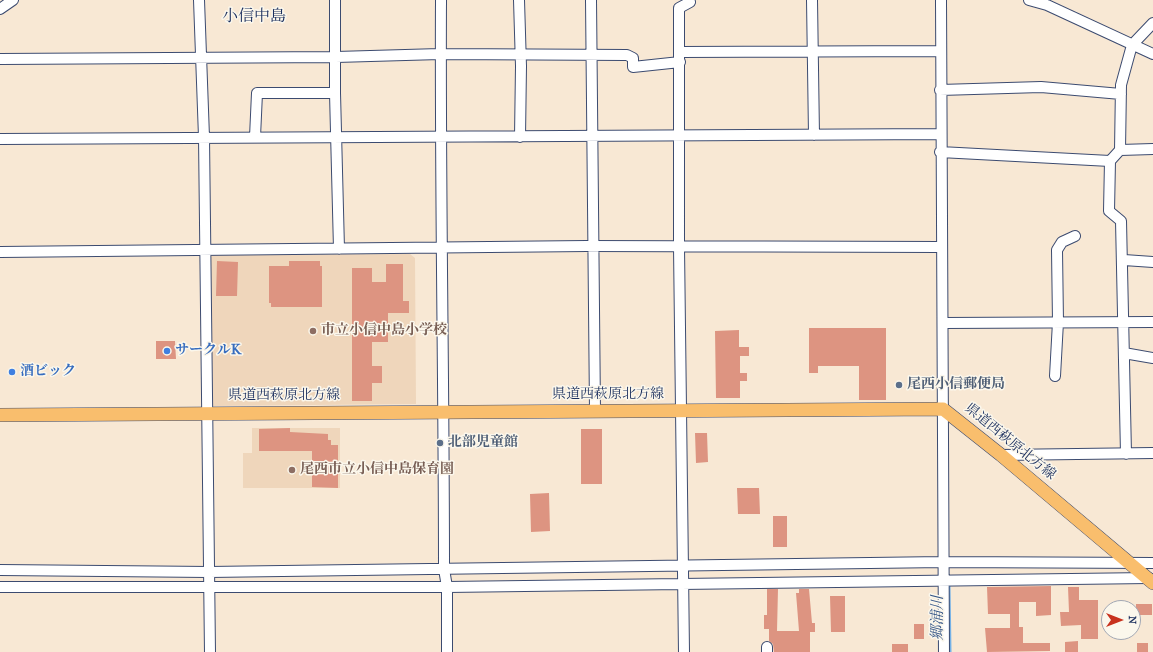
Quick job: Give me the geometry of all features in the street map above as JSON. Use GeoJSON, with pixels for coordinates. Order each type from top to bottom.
{"type":"FeatureCollection","features":[{"type":"Feature","properties":{"kind":"main road","name":"県道西萩原北方線"},"geometry":{"type":"LineString","coordinates":[[0,415],[595,410],[680,411],[943,409],[1151,579]]}},
{"type":"Feature","properties":{"kind":"street"},"geometry":{"type":"LineString","coordinates":[[0,9],[13,0]]}},
{"type":"Feature","properties":{"kind":"street"},"geometry":{"type":"LineString","coordinates":[[199,0],[204,137],[210,652]]}},
{"type":"Feature","properties":{"kind":"street"},"geometry":{"type":"LineString","coordinates":[[336,0],[335,93],[340,249]]}},
{"type":"Feature","properties":{"kind":"street"},"geometry":{"type":"LineString","coordinates":[[441,0],[441,248],[444,411],[444,569],[447,587],[447,652]]}},
{"type":"Feature","properties":{"kind":"street"},"geometry":{"type":"LineString","coordinates":[[519,0],[521,53],[520,137]]}},
{"type":"Feature","properties":{"kind":"street"},"geometry":{"type":"LineString","coordinates":[[591,0],[593,55],[592,137],[595,410]]}},
{"type":"Feature","properties":{"kind":"street"},"geometry":{"type":"LineString","coordinates":[[812,0],[814,51],[814,135]]}},
{"type":"Feature","properties":{"kind":"street"},"geometry":{"type":"LineString","coordinates":[[941,0],[940,152],[943,323],[944,652]]}},
{"type":"Feature","properties":{"kind":"street"},"geometry":{"type":"LineString","coordinates":[[1029,0],[1047,5],[1153,54]]}},
{"type":"Feature","properties":{"kind":"street"},"geometry":{"type":"LineString","coordinates":[[684,652],[678,248],[680,8],[690,2]]}},
{"type":"Feature","properties":{"kind":"street"},"geometry":{"type":"LineString","coordinates":[[1126,454],[1123,322],[1124,260],[1121,221],[1109,211],[1110,161],[1120,150],[1121,94],[1132,45],[1153,23]]}},
{"type":"Feature","properties":{"kind":"street"},"geometry":{"type":"LineString","coordinates":[[0,59],[336,57],[521,53],[627,55],[633,58],[633,67],[680,57],[814,51],[940,51]]}},
{"type":"Feature","properties":{"kind":"street"},"geometry":{"type":"LineString","coordinates":[[940,90],[1041,87],[1121,94]]}},
{"type":"Feature","properties":{"kind":"street"},"geometry":{"type":"LineString","coordinates":[[255,137],[258,93],[335,93]]}},
{"type":"Feature","properties":{"kind":"street"},"geometry":{"type":"LineString","coordinates":[[0,139],[941,134]]}},
{"type":"Feature","properties":{"kind":"street"},"geometry":{"type":"LineString","coordinates":[[1120,150],[1153,148]]}},
{"type":"Feature","properties":{"kind":"street"},"geometry":{"type":"LineString","coordinates":[[940,152],[1110,161]]}},
{"type":"Feature","properties":{"kind":"street"},"geometry":{"type":"LineString","coordinates":[[1055,376],[1058,322],[1057,250],[1062,242],[1075,236]]}},
{"type":"Feature","properties":{"kind":"street"},"geometry":{"type":"LineString","coordinates":[[0,252],[594,246],[678,248],[941,247]]}},
{"type":"Feature","properties":{"kind":"street"},"geometry":{"type":"LineString","coordinates":[[1124,260],[1153,262]]}},
{"type":"Feature","properties":{"kind":"street"},"geometry":{"type":"LineString","coordinates":[[943,323],[1153,322]]}},
{"type":"Feature","properties":{"kind":"street"},"geometry":{"type":"LineString","coordinates":[[1124,353],[1153,358]]}},
{"type":"Feature","properties":{"kind":"street"},"geometry":{"type":"LineString","coordinates":[[1001,455],[1153,454]]}},
{"type":"Feature","properties":{"kind":"street"},"geometry":{"type":"LineString","coordinates":[[0,570],[209,572],[943,562],[1153,563]]}},
{"type":"Feature","properties":{"kind":"street"},"geometry":{"type":"LineString","coordinates":[[0,586],[447,587],[943,580],[1151,579]]}},
{"type":"Feature","properties":{"kind":"shaded area","name":"市立小信中島小学校"},"geometry":{"type":"Polygon","coordinates":[[[410,254],[415,258],[416,404],[213,406],[210,255],[410,254]]]}},
{"type":"Feature","properties":{"kind":"shaded area","name":"尾西市立小信中島保育園"},"geometry":{"type":"Polygon","coordinates":[[[252,428],[340,428],[340,488],[243,488],[243,453],[252,453],[252,428]]]}},
{"type":"Feature","properties":{"kind":"building"},"geometry":{"type":"Polygon","coordinates":[[[217,261],[238,262],[237,296],[216,296],[217,261]]]}},
{"type":"Feature","properties":{"kind":"building"},"geometry":{"type":"Polygon","coordinates":[[[289,261],[320,261],[320,266],[322,266],[322,307],[271,307],[271,303],[269,303],[269,266],[289,266],[289,261]]]}},
{"type":"Feature","properties":{"kind":"building"},"geometry":{"type":"Polygon","coordinates":[[[386,264],[403,264],[403,301],[409,301],[409,313],[388,313],[388,342],[372,342],[372,366],[382,366],[382,383],[372,383],[372,401],[352,401],[352,268],[372,268],[372,282],[386,282],[386,264]]]}},
{"type":"Feature","properties":{"kind":"building"},"geometry":{"type":"Polygon","coordinates":[[[809,328],[886,328],[886,400],[859,400],[859,366],[818,366],[818,373],[809,373],[809,328]]]}},
{"type":"Feature","properties":{"kind":"building"},"geometry":{"type":"Polygon","coordinates":[[[739,330],[739,347],[749,347],[749,356],[740,356],[740,373],[747,373],[747,381],[740,381],[740,398],[716,398],[715,331],[739,330]]]}},
{"type":"Feature","properties":{"kind":"building"},"geometry":{"type":"Polygon","coordinates":[[[156,341],[175,341],[176,359],[156,359],[156,341]]]}},
{"type":"Feature","properties":{"kind":"building"},"geometry":{"type":"Polygon","coordinates":[[[290,428],[290,432],[328,434],[328,440],[331,440],[331,445],[338,445],[338,488],[312,487],[312,451],[259,451],[259,429],[290,428]]]}},
{"type":"Feature","properties":{"kind":"building"},"geometry":{"type":"Polygon","coordinates":[[[581,429],[602,429],[602,484],[581,484],[581,429]]]}},
{"type":"Feature","properties":{"kind":"building"},"geometry":{"type":"Polygon","coordinates":[[[695,433],[707,433],[708,462],[696,463],[695,433]]]}},
{"type":"Feature","properties":{"kind":"building"},"geometry":{"type":"Polygon","coordinates":[[[737,488],[759,488],[760,514],[738,514],[737,488]]]}},
{"type":"Feature","properties":{"kind":"building"},"geometry":{"type":"Polygon","coordinates":[[[549,493],[550,531],[531,532],[530,494],[549,493]]]}},
{"type":"Feature","properties":{"kind":"building"},"geometry":{"type":"Polygon","coordinates":[[[773,516],[787,516],[787,547],[773,547],[773,516]]]}},
{"type":"Feature","properties":{"kind":"building"},"geometry":{"type":"Polygon","coordinates":[[[1051,586],[1051,615],[1036,616],[1036,602],[1019,602],[1019,627],[1023,627],[1023,643],[1050,643],[1050,651],[987,652],[985,628],[1010,628],[1010,614],[988,614],[987,587],[1051,586]]]}},
{"type":"Feature","properties":{"kind":"building"},"geometry":{"type":"Polygon","coordinates":[[[1068,587],[1079,587],[1079,600],[1098,600],[1098,639],[1081,639],[1081,625],[1061,626],[1060,612],[1069,612],[1068,587]]]}},
{"type":"Feature","properties":{"kind":"building"},"geometry":{"type":"Polygon","coordinates":[[[767,589],[778,589],[777,631],[799,631],[796,593],[799,593],[799,589],[809,589],[812,623],[815,623],[815,632],[810,632],[810,652],[774,652],[773,644],[769,641],[769,629],[764,629],[764,615],[767,615],[767,589]]]}},
{"type":"Feature","properties":{"kind":"building"},"geometry":{"type":"Polygon","coordinates":[[[830,596],[845,596],[845,632],[831,632],[830,596]]]}},
{"type":"Feature","properties":{"kind":"building"},"geometry":{"type":"Polygon","coordinates":[[[1141,604],[1152,604],[1152,615],[1141,615],[1141,604]]]}},
{"type":"Feature","properties":{"kind":"building"},"geometry":{"type":"Polygon","coordinates":[[[914,624],[924,624],[924,639],[914,639],[914,624]]]}},
{"type":"Feature","properties":{"kind":"building"},"geometry":{"type":"Polygon","coordinates":[[[1078,641],[1078,652],[1065,652],[1065,642],[1078,641]]]}},
{"type":"Feature","properties":{"kind":"building"},"geometry":{"type":"Polygon","coordinates":[[[1137,643],[1148,643],[1148,652],[1137,652],[1137,643]]]}},
{"type":"Feature","properties":{"kind":"building"},"geometry":{"type":"Polygon","coordinates":[[[892,644],[908,644],[908,652],[892,652],[892,644]]]}},
{"type":"Feature","properties":{"kind":"waterway","name":"郷浦川"},"geometry":{"type":"LineString","coordinates":[[949,585],[950,652]]}},
{"type":"Feature","properties":{"kind":"place","name":"市立小信中島小学校"},"geometry":{"type":"Point","coordinates":[313,331]}},
{"type":"Feature","properties":{"kind":"place","name":"サークルK"},"geometry":{"type":"Point","coordinates":[167,351]}},
{"type":"Feature","properties":{"kind":"place","name":"酒ビック"},"geometry":{"type":"Point","coordinates":[12,372]}},
{"type":"Feature","properties":{"kind":"place","name":"尾西小信郵便局"},"geometry":{"type":"Point","coordinates":[899,385]}},
{"type":"Feature","properties":{"kind":"place","name":"北部児童館"},"geometry":{"type":"Point","coordinates":[440,443]}},
{"type":"Feature","properties":{"kind":"place","name":"尾西市立小信中島保育園"},"geometry":{"type":"Point","coordinates":[292,470]}},
{"type":"Feature","properties":{"kind":"district","name":"小信中島"},"geometry":{"type":"Point","coordinates":[254,17]}}]}
